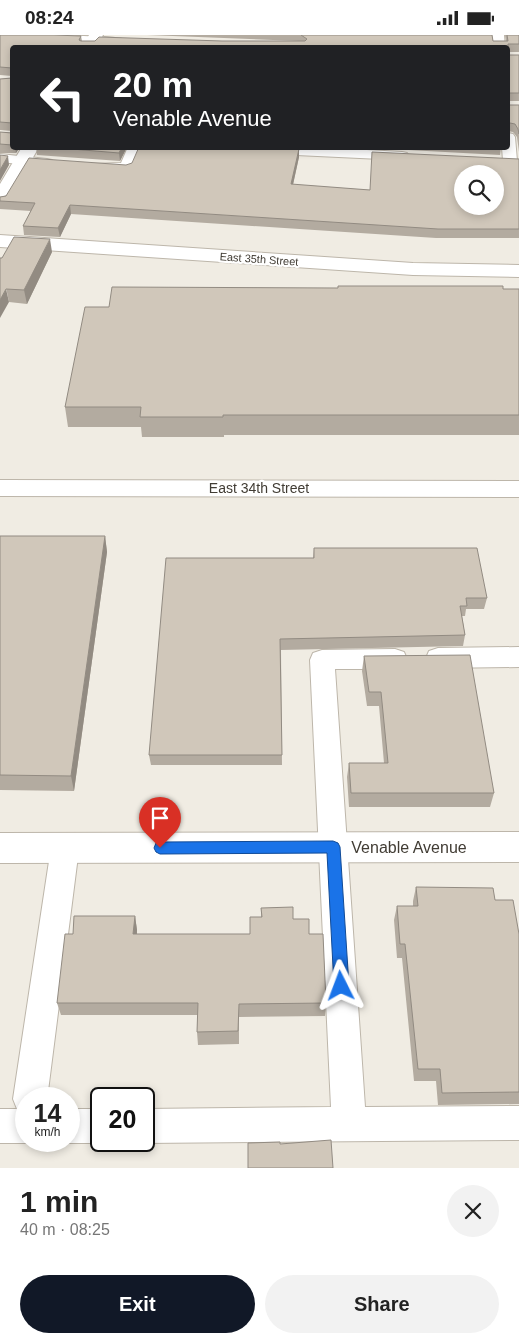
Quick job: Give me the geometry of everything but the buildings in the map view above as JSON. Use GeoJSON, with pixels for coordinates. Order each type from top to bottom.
{"type":"FeatureCollection","features":[{"type":"Feature","properties":{"kind":"street"},"geometry":{"type":"LineString","coordinates":[[0,199],[27,153]]}},
{"type":"Feature","properties":{"kind":"street","name":"East 35th Street"},"geometry":{"type":"LineString","coordinates":[[0,241],[413,269],[519,271]]}},
{"type":"Feature","properties":{"kind":"street","name":"East 34th Street"},"geometry":{"type":"LineString","coordinates":[[0,488],[518,493]]}},
{"type":"Feature","properties":{"kind":"street","name":"Venable Avenue"},"geometry":{"type":"LineString","coordinates":[[0,848],[519,847]]}},
{"type":"Feature","properties":{"kind":"lane"},"geometry":{"type":"LineString","coordinates":[[11,35],[93,40],[132,40]]}},
{"type":"Feature","properties":{"kind":"lane"},"geometry":{"type":"LineString","coordinates":[[491,160],[515,161],[510,144]]}},
{"type":"Feature","properties":{"kind":"lane"},"geometry":{"type":"LineString","coordinates":[[79,165],[126,168],[134,150]]}},
{"type":"Feature","properties":{"kind":"lane"},"geometry":{"type":"LineString","coordinates":[[271,150],[415,157]]}},
{"type":"Feature","properties":{"kind":"lane"},"geometry":{"type":"LineString","coordinates":[[0,158],[27,153],[33,162],[61,164]]}},
{"type":"Feature","properties":{"kind":"lane"},"geometry":{"type":"LineString","coordinates":[[349,1124],[322,660],[519,657]]}},
{"type":"Feature","properties":{"kind":"lane"},"geometry":{"type":"LineString","coordinates":[[32,1087],[64,848]]}},
{"type":"Feature","properties":{"kind":"lane"},"geometry":{"type":"LineString","coordinates":[[155,1125],[519,1123]]}},
{"type":"Feature","properties":{"kind":"lane"},"geometry":{"type":"LineString","coordinates":[[0,1126],[15,1126]]}},
{"type":"Feature","properties":{"kind":"route"},"geometry":{"type":"LineString","coordinates":[[160,848],[333,847],[341,986]]}}]}
